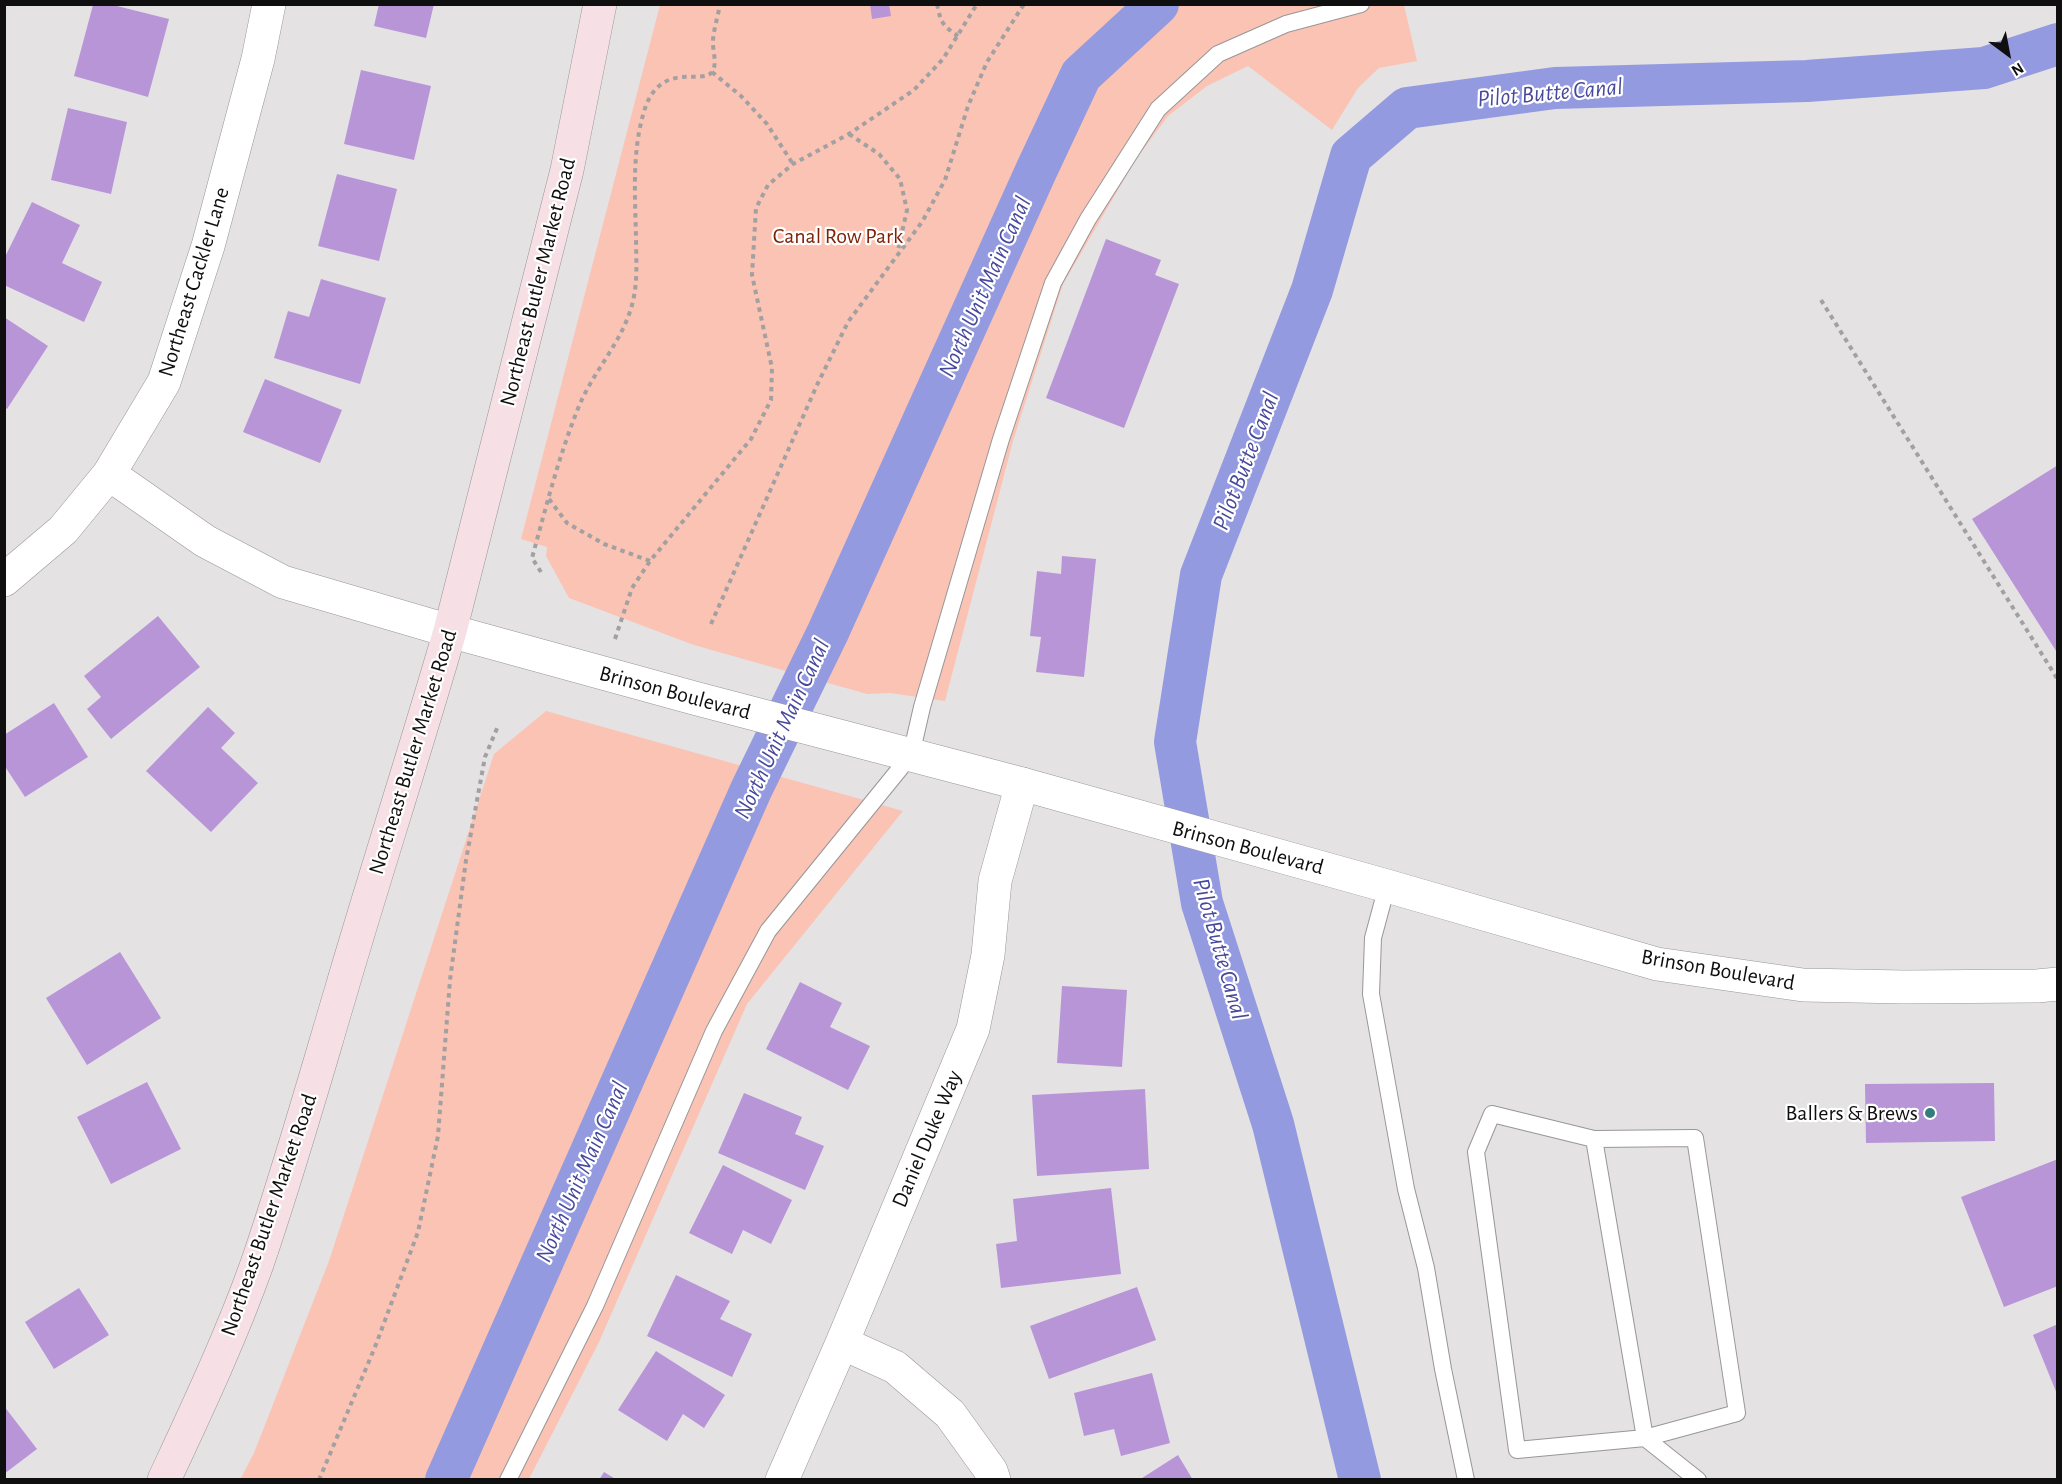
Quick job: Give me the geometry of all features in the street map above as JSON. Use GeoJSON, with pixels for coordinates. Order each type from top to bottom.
{"type":"FeatureCollection","features":[{"type":"Feature","properties":{"kind":"main road","name":"Northeast Butler Market Road"},"geometry":{"type":"LineString","coordinates":[[164,1479],[206,1390],[256,1266],[304,1120],[450,631],[567,170],[600,4]]}},
{"type":"Feature","properties":{"kind":"street","name":"Northeast Cackler Lane"},"geometry":{"type":"LineString","coordinates":[[4,580],[63,530],[109,474],[164,382],[208,246],[258,59],[269,4]]}},
{"type":"Feature","properties":{"kind":"street","name":"Brinson Boulevard"},"geometry":{"type":"LineString","coordinates":[[109,474],[205,541],[283,582],[603,674],[1022,784],[1658,964],[1792,983],[1904,987],[2058,984]]}},
{"type":"Feature","properties":{"kind":"street","name":"Daniel Duke Way"},"geometry":{"type":"LineString","coordinates":[[782,1479],[842,1343],[973,1029],[988,955],[995,881],[1022,784]]}},
{"type":"Feature","properties":{"kind":"street"},"geometry":{"type":"LineString","coordinates":[[842,1343],[895,1367],[950,1414],[991,1471],[994,1479]]}},
{"type":"Feature","properties":{"kind":"lane"},"geometry":{"type":"LineString","coordinates":[[508,1479],[595,1306],[714,1031],[768,931],[910,755],[922,707],[1005,427],[1053,283],[1088,219],[1158,109],[1218,54],[1286,24],[1361,4]]}},
{"type":"Feature","properties":{"kind":"lane"},"geometry":{"type":"LineString","coordinates":[[1387,886],[1373,938],[1371,994],[1406,1189],[1426,1268],[1443,1369],[1466,1479]]}},
{"type":"Feature","properties":{"kind":"lane"},"geometry":{"type":"LineString","coordinates":[[1492,1114],[1594,1139],[1695,1138],[1737,1413],[1645,1438],[1517,1450],[1476,1152],[1492,1114]]}},
{"type":"Feature","properties":{"kind":"lane"},"geometry":{"type":"LineString","coordinates":[[1594,1139],[1645,1438],[1698,1479]]}},
{"type":"Feature","properties":{"kind":"path"},"geometry":{"type":"LineString","coordinates":[[541,572],[532,558],[559,458],[580,403],[613,348],[632,303],[637,281],[635,160],[643,114],[650,97],[659,85],[672,77],[705,77],[712,72],[714,62],[712,42],[720,4]]}},
{"type":"Feature","properties":{"kind":"path"},"geometry":{"type":"LineString","coordinates":[[937,4],[940,21],[958,36]]}},
{"type":"Feature","properties":{"kind":"path"},"geometry":{"type":"LineString","coordinates":[[603,674],[632,588],[650,561],[750,439],[771,400],[772,368],[752,275],[756,208],[768,185],[793,164],[849,134],[914,90],[943,58],[977,4]]}},
{"type":"Feature","properties":{"kind":"path"},"geometry":{"type":"LineString","coordinates":[[711,624],[817,385],[848,322],[922,222],[945,180],[968,105],[987,62],[1024,4]]}},
{"type":"Feature","properties":{"kind":"path"},"geometry":{"type":"LineString","coordinates":[[712,72],[741,96],[767,124],[793,164]]}},
{"type":"Feature","properties":{"kind":"path"},"geometry":{"type":"LineString","coordinates":[[849,134],[879,154],[900,179],[907,210],[897,254]]}},
{"type":"Feature","properties":{"kind":"path"},"geometry":{"type":"LineString","coordinates":[[1821,300],[2058,680]]}},
{"type":"Feature","properties":{"kind":"path"},"geometry":{"type":"LineString","coordinates":[[549,499],[567,523],[604,544],[650,561]]}},
{"type":"Feature","properties":{"kind":"path"},"geometry":{"type":"LineString","coordinates":[[319,1479],[375,1347],[418,1232],[438,1136],[450,980],[466,860],[485,757],[498,726]]}},
{"type":"Feature","properties":{"kind":"green space","name":"Canal Row Park"},"geometry":{"type":"Polygon","coordinates":[[[660,5],[1404,5],[1417,61],[1379,68],[1358,88],[1332,130],[1248,66],[1207,86],[1168,116],[1136,159],[1063,284],[1013,441],[945,701],[890,693],[867,694],[694,645],[569,598],[546,556],[547,547],[521,539],[660,5]]]}},
{"type":"Feature","properties":{"kind":"green space"},"geometry":{"type":"Polygon","coordinates":[[[546,711],[903,811],[747,1004],[599,1342],[529,1479],[240,1480],[254,1453],[329,1261],[494,754],[546,711]]]}},
{"type":"Feature","properties":{"kind":"building"},"geometry":{"type":"Polygon","coordinates":[[[379,4],[434,4],[426,38],[374,26],[379,4]]]}},
{"type":"Feature","properties":{"kind":"building"},"geometry":{"type":"Polygon","coordinates":[[[870,4],[889,4],[891,16],[872,19],[870,4]]]}},
{"type":"Feature","properties":{"kind":"building"},"geometry":{"type":"Polygon","coordinates":[[[93,5],[113,5],[169,19],[148,97],[74,76],[93,5]]]}},
{"type":"Feature","properties":{"kind":"building"},"geometry":{"type":"Polygon","coordinates":[[[361,70],[431,86],[414,160],[344,144],[361,70]]]}},
{"type":"Feature","properties":{"kind":"building"},"geometry":{"type":"Polygon","coordinates":[[[68,108],[127,122],[111,194],[51,180],[68,108]]]}},
{"type":"Feature","properties":{"kind":"building"},"geometry":{"type":"Polygon","coordinates":[[[337,174],[397,189],[379,261],[318,246],[337,174]]]}},
{"type":"Feature","properties":{"kind":"building"},"geometry":{"type":"Polygon","coordinates":[[[32,202],[80,225],[62,263],[102,282],[84,322],[4,285],[4,259],[32,202]]]}},
{"type":"Feature","properties":{"kind":"building"},"geometry":{"type":"Polygon","coordinates":[[[1106,239],[1161,260],[1155,275],[1179,284],[1124,428],[1046,398],[1106,239]]]}},
{"type":"Feature","properties":{"kind":"building"},"geometry":{"type":"Polygon","coordinates":[[[321,279],[386,298],[360,384],[274,358],[288,311],[309,317],[321,279]]]}},
{"type":"Feature","properties":{"kind":"building"},"geometry":{"type":"Polygon","coordinates":[[[4,317],[48,346],[7,409],[4,407],[4,317]]]}},
{"type":"Feature","properties":{"kind":"building"},"geometry":{"type":"Polygon","coordinates":[[[265,379],[342,410],[320,463],[243,432],[265,379]]]}},
{"type":"Feature","properties":{"kind":"building"},"geometry":{"type":"Polygon","coordinates":[[[2058,465],[2058,654],[1972,519],[2058,465]]]}},
{"type":"Feature","properties":{"kind":"building"},"geometry":{"type":"Polygon","coordinates":[[[1062,556],[1096,559],[1084,677],[1036,672],[1041,637],[1030,636],[1037,571],[1061,574],[1062,556]]]}},
{"type":"Feature","properties":{"kind":"building"},"geometry":{"type":"Polygon","coordinates":[[[158,616],[200,667],[111,739],[87,709],[101,697],[84,676],[158,616]]]}},
{"type":"Feature","properties":{"kind":"building"},"geometry":{"type":"Polygon","coordinates":[[[54,703],[88,757],[25,797],[4,765],[4,735],[54,703]]]}},
{"type":"Feature","properties":{"kind":"building"},"geometry":{"type":"Polygon","coordinates":[[[208,707],[235,733],[221,748],[258,783],[211,832],[146,771],[208,707]]]}},
{"type":"Feature","properties":{"kind":"building"},"geometry":{"type":"Polygon","coordinates":[[[120,952],[161,1018],[87,1065],[46,998],[120,952]]]}},
{"type":"Feature","properties":{"kind":"building"},"geometry":{"type":"Polygon","coordinates":[[[800,982],[842,1003],[830,1027],[870,1046],[848,1090],[766,1049],[800,982]]]}},
{"type":"Feature","properties":{"kind":"building"},"geometry":{"type":"Polygon","coordinates":[[[1062,986],[1127,990],[1122,1067],[1057,1063],[1062,986]]]}},
{"type":"Feature","properties":{"kind":"building"},"geometry":{"type":"Polygon","coordinates":[[[147,1082],[181,1149],[111,1184],[77,1117],[147,1082]]]}},
{"type":"Feature","properties":{"kind":"building","name":"Ballers & Brews"},"geometry":{"type":"Polygon","coordinates":[[[1994,1083],[1995,1141],[1866,1143],[1865,1084],[1994,1083]]]}},
{"type":"Feature","properties":{"kind":"building"},"geometry":{"type":"Polygon","coordinates":[[[1145,1089],[1149,1169],[1037,1176],[1032,1095],[1145,1089]]]}},
{"type":"Feature","properties":{"kind":"building"},"geometry":{"type":"Polygon","coordinates":[[[744,1093],[802,1117],[795,1134],[824,1146],[805,1190],[718,1153],[744,1093]]]}},
{"type":"Feature","properties":{"kind":"building"},"geometry":{"type":"Polygon","coordinates":[[[2058,1159],[2058,1286],[2004,1307],[1961,1197],[2058,1159]]]}},
{"type":"Feature","properties":{"kind":"building"},"geometry":{"type":"Polygon","coordinates":[[[723,1165],[792,1200],[771,1244],[743,1230],[732,1254],[689,1233],[723,1165]]]}},
{"type":"Feature","properties":{"kind":"building"},"geometry":{"type":"Polygon","coordinates":[[[1111,1188],[1121,1274],[1001,1288],[996,1244],[1017,1241],[1013,1199],[1111,1188]]]}},
{"type":"Feature","properties":{"kind":"building"},"geometry":{"type":"Polygon","coordinates":[[[676,1275],[730,1301],[720,1319],[752,1334],[732,1377],[647,1336],[676,1275]]]}},
{"type":"Feature","properties":{"kind":"building"},"geometry":{"type":"Polygon","coordinates":[[[1137,1287],[1156,1340],[1049,1379],[1030,1326],[1137,1287]]]}},
{"type":"Feature","properties":{"kind":"building"},"geometry":{"type":"Polygon","coordinates":[[[79,1288],[109,1335],[54,1369],[25,1322],[79,1288]]]}},
{"type":"Feature","properties":{"kind":"building"},"geometry":{"type":"Polygon","coordinates":[[[2058,1324],[2058,1394],[2057,1394],[2033,1335],[2058,1324]]]}},
{"type":"Feature","properties":{"kind":"building"},"geometry":{"type":"Polygon","coordinates":[[[656,1351],[725,1395],[704,1428],[683,1414],[667,1441],[618,1410],[656,1351]]]}},
{"type":"Feature","properties":{"kind":"building"},"geometry":{"type":"Polygon","coordinates":[[[1152,1373],[1170,1443],[1121,1456],[1114,1429],[1084,1436],[1074,1393],[1152,1373]]]}},
{"type":"Feature","properties":{"kind":"building"},"geometry":{"type":"Polygon","coordinates":[[[4,1406],[37,1449],[4,1474],[4,1406]]]}},
{"type":"Feature","properties":{"kind":"building"},"geometry":{"type":"Polygon","coordinates":[[[1178,1455],[1193,1480],[1139,1480],[1178,1455]]]}},
{"type":"Feature","properties":{"kind":"building"},"geometry":{"type":"Polygon","coordinates":[[[604,1472],[617,1480],[599,1480],[604,1472]]]}},
{"type":"Feature","properties":{"kind":"waterway","name":"North Unit Main Canal"},"geometry":{"type":"LineString","coordinates":[[446,1480],[751,790],[828,632],[1081,75],[1158,4]]}},
{"type":"Feature","properties":{"kind":"waterway","name":"Pilot Butte Canal"},"geometry":{"type":"LineString","coordinates":[[1360,1480],[1273,1124],[1202,903],[1175,742],[1201,575],[1312,290],[1351,156],[1407,108],[1555,88],[1807,81],[1984,68],[2058,44]]}},
{"type":"Feature","properties":{"kind":"place","name":"Ballers & Brews"},"geometry":{"type":"Point","coordinates":[1930,1113]}}]}
